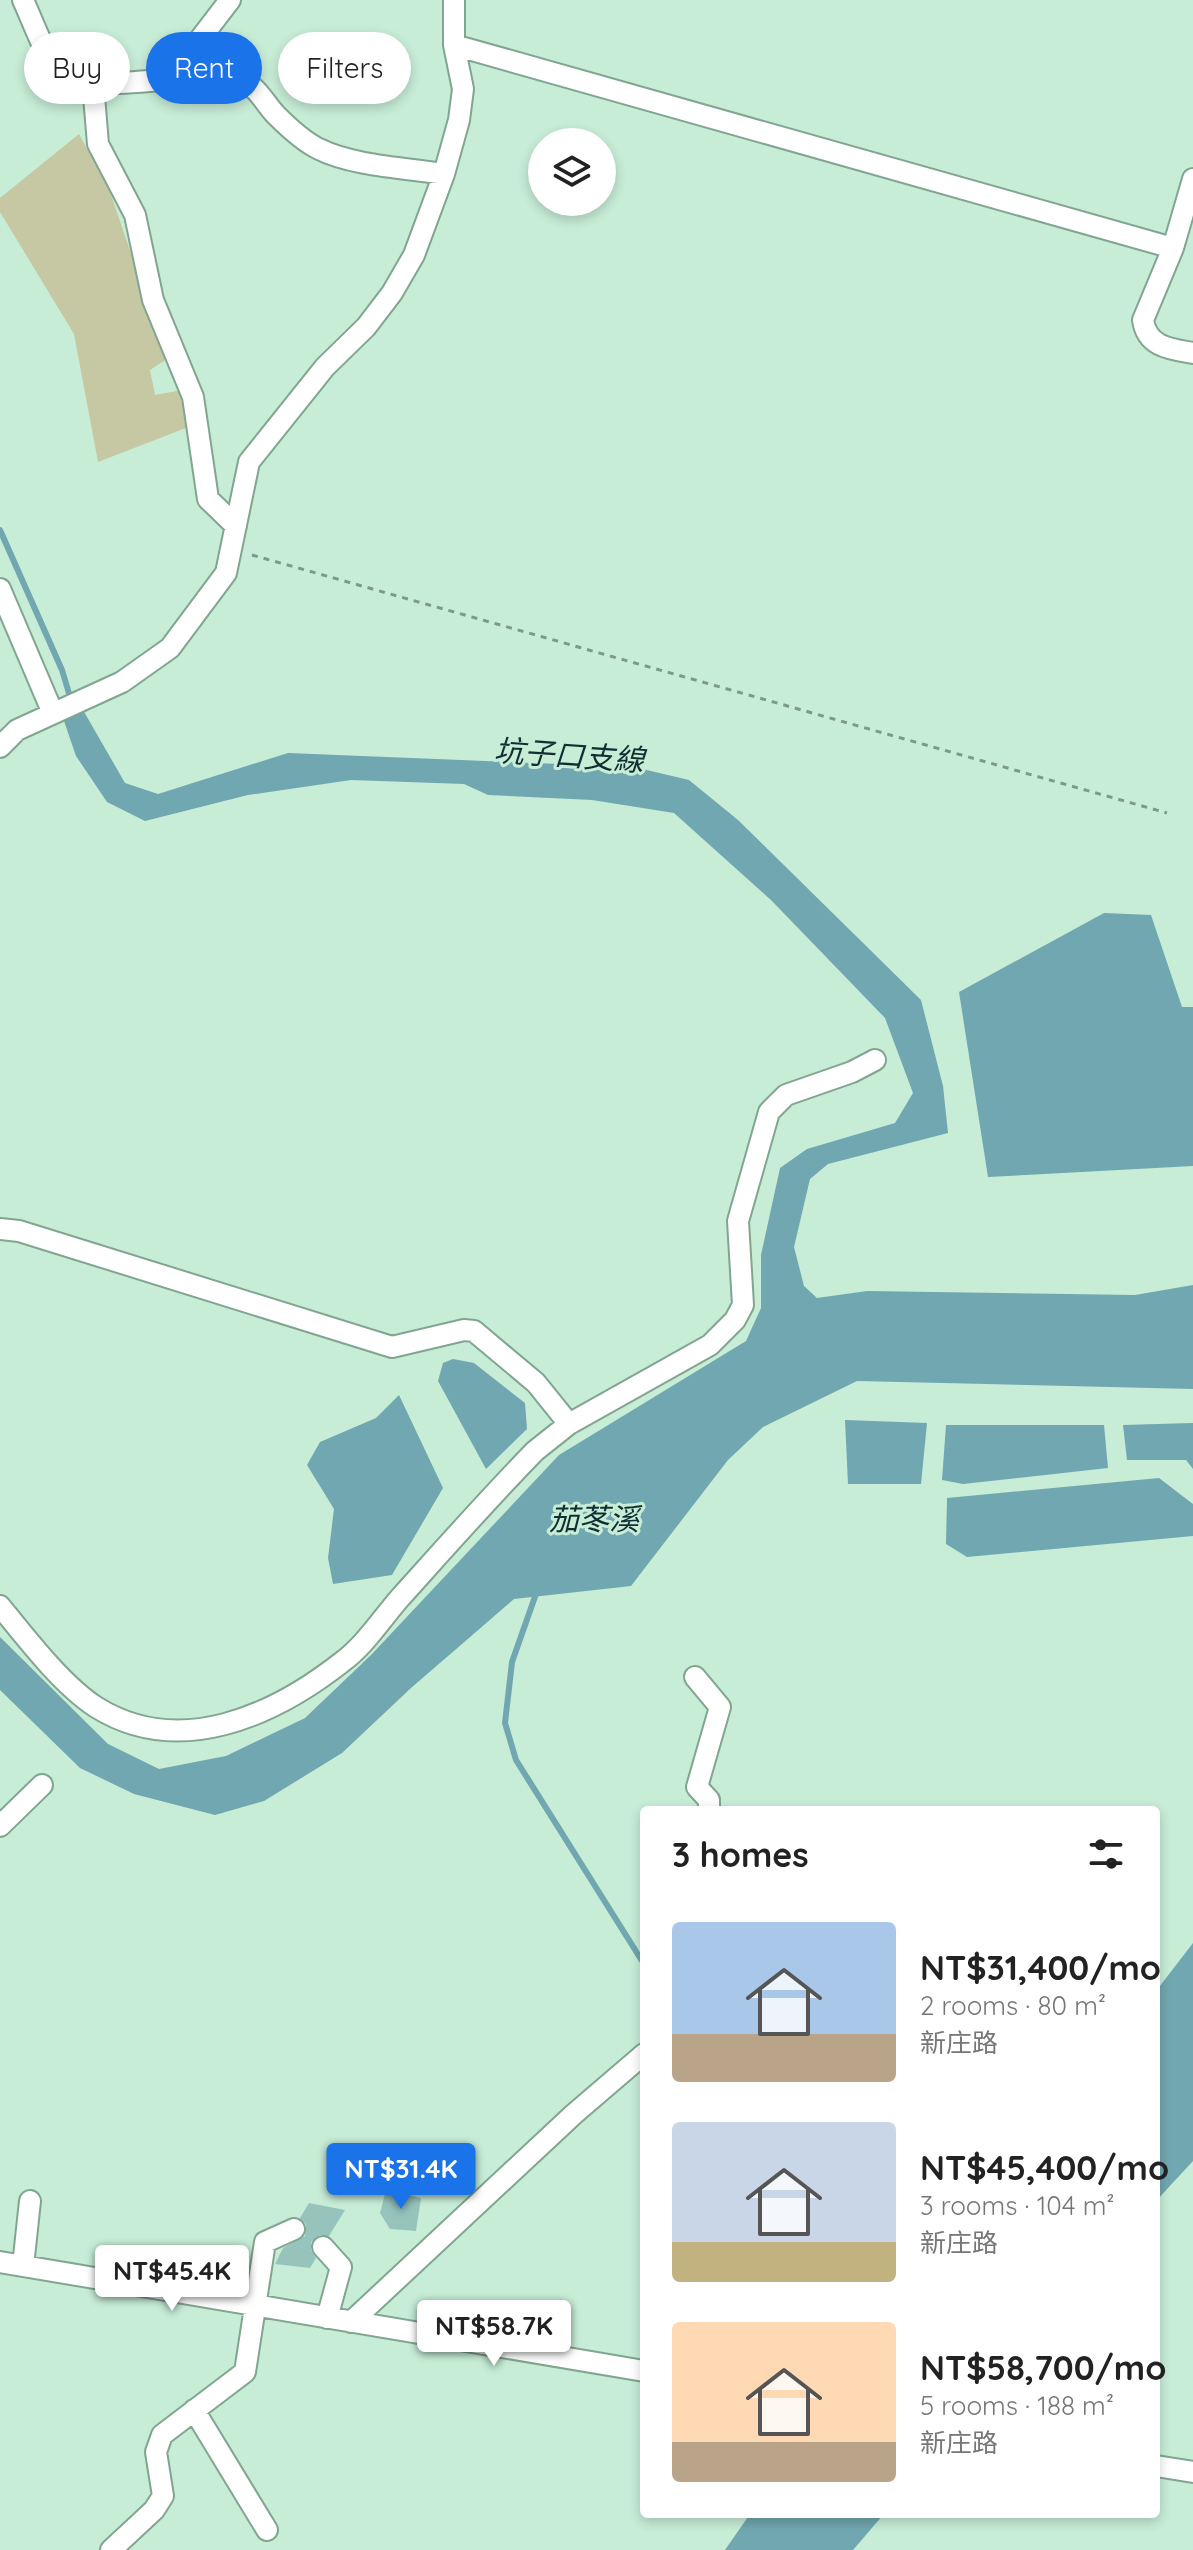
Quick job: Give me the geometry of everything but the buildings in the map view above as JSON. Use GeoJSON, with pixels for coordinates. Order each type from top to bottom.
{"type":"FeatureCollection","features":[{"type":"Feature","properties":{"kind":"street"},"geometry":{"type":"LineString","coordinates":[[23,0],[38,32]]}},
{"type":"Feature","properties":{"kind":"street"},"geometry":{"type":"LineString","coordinates":[[205,32],[230,0]]}},
{"type":"Feature","properties":{"kind":"street"},"geometry":{"type":"LineString","coordinates":[[0,747],[17,730],[52,711],[84,701],[122,682],[170,648],[226,573],[249,462],[325,367],[366,327],[392,293],[414,255],[444,174],[459,120],[463,89],[454,45],[454,0]]}},
{"type":"Feature","properties":{"kind":"street"},"geometry":{"type":"LineString","coordinates":[[454,45],[1173,248]]}},
{"type":"Feature","properties":{"kind":"street"},"geometry":{"type":"LineString","coordinates":[[262,93],[274,113],[316,148],[335,156],[444,174]]}},
{"type":"Feature","properties":{"kind":"street"},"geometry":{"type":"LineString","coordinates":[[95,104],[98,144],[135,215],[153,300],[193,397],[208,499],[236,526]]}},
{"type":"Feature","properties":{"kind":"street"},"geometry":{"type":"LineString","coordinates":[[1193,179],[1173,248],[1143,320],[1145,331],[1166,348],[1193,353]]}},
{"type":"Feature","properties":{"kind":"street"},"geometry":{"type":"LineString","coordinates":[[0,589],[52,711]]}},
{"type":"Feature","properties":{"kind":"street"},"geometry":{"type":"LineString","coordinates":[[0,1606],[52,1666],[94,1706],[152,1731],[203,1730],[244,1721],[297,1693],[345,1660],[535,1451],[569,1424],[710,1345],[735,1320],[743,1305],[738,1221],[769,1112],[786,1095],[852,1072],[875,1060]]}},
{"type":"Feature","properties":{"kind":"street"},"geometry":{"type":"LineString","coordinates":[[0,1229],[19,1231],[392,1347],[464,1330],[474,1331],[536,1383],[569,1424]]}},
{"type":"Feature","properties":{"kind":"street"},"geometry":{"type":"LineString","coordinates":[[695,1677],[720,1707],[697,1787],[709,1800],[709,1806]]}},
{"type":"Feature","properties":{"kind":"street"},"geometry":{"type":"LineString","coordinates":[[0,1826],[42,1785]]}},
{"type":"Feature","properties":{"kind":"street"},"geometry":{"type":"LineString","coordinates":[[351,2322],[574,2114],[640,2057]]}},
{"type":"Feature","properties":{"kind":"street"},"geometry":{"type":"LineString","coordinates":[[23,2266],[30,2201]]}},
{"type":"Feature","properties":{"kind":"street"},"geometry":{"type":"LineString","coordinates":[[111,2550],[154,2510],[163,2496],[156,2452],[162,2435],[245,2372],[265,2242],[294,2229]]}},
{"type":"Feature","properties":{"kind":"street"},"geometry":{"type":"LineString","coordinates":[[323,2247],[341,2267],[327,2318]]}},
{"type":"Feature","properties":{"kind":"street"},"geometry":{"type":"LineString","coordinates":[[0,2262],[640,2370]]}},
{"type":"Feature","properties":{"kind":"street"},"geometry":{"type":"LineString","coordinates":[[194,2410],[267,2530]]}},
{"type":"Feature","properties":{"kind":"street"},"geometry":{"type":"LineString","coordinates":[[1160,2467],[1193,2472]]}},
{"type":"Feature","properties":{"kind":"path"},"geometry":{"type":"LineString","coordinates":[[232,549],[1167,813]]}},
{"type":"Feature","properties":{"kind":"green space"},"geometry":{"type":"Polygon","coordinates":[[[79,134],[109,189],[167,359],[150,370],[155,395],[182,390],[191,426],[98,462],[74,334],[0,212],[0,198],[79,134]]]}},
{"type":"Feature","properties":{"kind":"water","name":"茄苳溪"},"geometry":{"type":"Polygon","coordinates":[[[83,710],[125,783],[158,794],[288,753],[634,767],[689,780],[738,820],[921,1000],[943,1086],[948,1133],[828,1164],[810,1179],[794,1247],[804,1286],[817,1298],[867,1291],[1135,1295],[1193,1285],[1193,1389],[857,1381],[763,1427],[728,1460],[631,1586],[514,1599],[342,1753],[264,1801],[215,1815],[134,1794],[80,1768],[0,1690],[0,1637],[108,1744],[159,1769],[226,1756],[305,1718],[371,1655],[559,1455],[746,1341],[761,1308],[761,1255],[780,1168],[807,1149],[895,1123],[913,1093],[885,1018],[771,900],[674,813],[592,800],[488,795],[464,784],[351,780],[248,795],[145,821],[107,802],[76,756],[64,721],[83,710]]]}},
{"type":"Feature","properties":{"kind":"water"},"geometry":{"type":"Polygon","coordinates":[[[1104,913],[1151,915],[1182,1007],[1193,1007],[1193,1166],[988,1177],[959,992],[1104,913]]]}},
{"type":"Feature","properties":{"kind":"water"},"geometry":{"type":"Polygon","coordinates":[[[453,1359],[474,1363],[525,1403],[527,1429],[486,1469],[438,1381],[443,1363],[453,1359]]]}},
{"type":"Feature","properties":{"kind":"water"},"geometry":{"type":"Polygon","coordinates":[[[399,1395],[443,1488],[392,1575],[333,1584],[328,1558],[334,1509],[307,1465],[320,1442],[376,1418],[399,1395]]]}},
{"type":"Feature","properties":{"kind":"water"},"geometry":{"type":"Polygon","coordinates":[[[845,1420],[927,1423],[921,1484],[848,1484],[845,1420]]]}},
{"type":"Feature","properties":{"kind":"water"},"geometry":{"type":"Polygon","coordinates":[[[1193,1423],[1193,1469],[1186,1460],[1127,1460],[1123,1425],[1193,1423]]]}},
{"type":"Feature","properties":{"kind":"water"},"geometry":{"type":"Polygon","coordinates":[[[946,1425],[1104,1425],[1108,1468],[963,1484],[942,1480],[946,1425]]]}},
{"type":"Feature","properties":{"kind":"water"},"geometry":{"type":"Polygon","coordinates":[[[1159,1478],[1193,1504],[1193,1536],[967,1557],[946,1544],[947,1498],[1159,1478]]]}},
{"type":"Feature","properties":{"kind":"water"},"geometry":{"type":"Polygon","coordinates":[[[1193,1943],[1193,2161],[1160,2197],[1160,1986],[1193,1943]]]}},
{"type":"Feature","properties":{"kind":"water"},"geometry":{"type":"Polygon","coordinates":[[[747,2518],[881,2518],[853,2550],[725,2550],[747,2518]]]}},
{"type":"Feature","properties":{"kind":"waterway","name":"坑子口支線"},"geometry":{"type":"LineString","coordinates":[[0,530],[62,670],[71,700]]}},
{"type":"Feature","properties":{"kind":"waterway"},"geometry":{"type":"LineString","coordinates":[[537,1591],[512,1662],[505,1723],[516,1760],[640,1958]]}}]}
